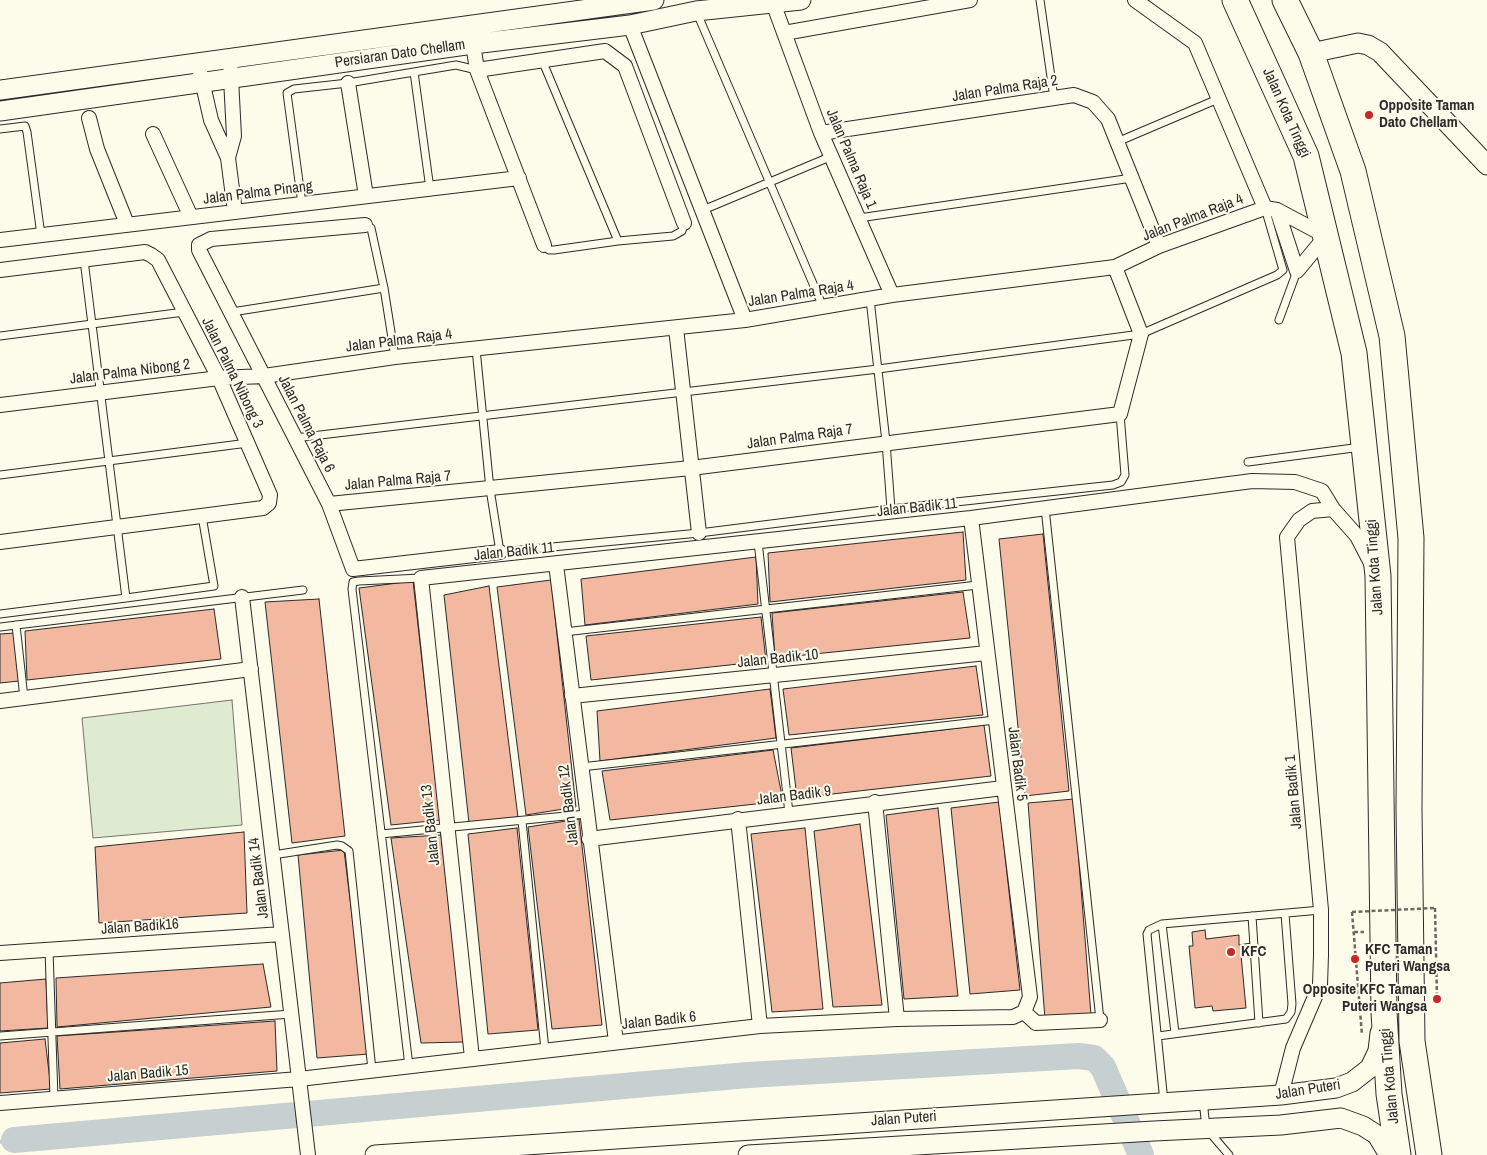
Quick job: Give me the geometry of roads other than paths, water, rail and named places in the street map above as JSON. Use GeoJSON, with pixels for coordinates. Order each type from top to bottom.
{"type":"FeatureCollection","features":[{"type":"Feature","properties":{"kind":"highway","name":"Jalan Kota Tinggi"},"geometry":{"type":"LineString","coordinates":[[1235,0],[1306,156],[1354,353],[1378,576],[1384,1012],[1389,1094],[1398,1155]]}},
{"type":"Feature","properties":{"kind":"highway","name":"Jalan Kota Tinggi"},"geometry":{"type":"LineString","coordinates":[[1285,0],[1311,53],[1353,171],[1392,336],[1411,538],[1409,808],[1412,1041],[1429,1155]]}},
{"type":"Feature","properties":{"kind":"main road","name":"Persiaran Dato Chellam"},"geometry":{"type":"LineString","coordinates":[[0,90],[654,0]]}},
{"type":"Feature","properties":{"kind":"main road","name":"Persiaran Dato Chellam"},"geometry":{"type":"LineString","coordinates":[[0,111],[473,44],[630,25],[696,11],[801,0]]}},
{"type":"Feature","properties":{"kind":"main road"},"geometry":{"type":"LineString","coordinates":[[1311,53],[1358,43],[1368,45],[1380,52],[1487,165]]}},
{"type":"Feature","properties":{"kind":"main road","name":"Jalan Puteri"},"geometry":{"type":"LineString","coordinates":[[375,1155],[1281,1095],[1336,1088],[1352,1082],[1370,1068],[1378,1051],[1384,1012]]}},
{"type":"Feature","properties":{"kind":"main road","name":"Jalan Puteri"},"geometry":{"type":"LineString","coordinates":[[748,1155],[1154,1130],[1281,1125],[1341,1118],[1363,1126],[1377,1135],[1389,1155]]}},
{"type":"Feature","properties":{"kind":"main road"},"geometry":{"type":"LineString","coordinates":[[802,1126],[802,1151]]}},
{"type":"Feature","properties":{"kind":"street"},"geometry":{"type":"LineString","coordinates":[[784,33],[970,0]]}},
{"type":"Feature","properties":{"kind":"street"},"geometry":{"type":"LineString","coordinates":[[1135,0],[1195,43],[1218,100],[1271,209],[1297,271],[1326,236],[1271,209]]}},
{"type":"Feature","properties":{"kind":"street","name":"Jalan Palma Raja 1"},"geometry":{"type":"LineString","coordinates":[[772,2],[821,133],[892,295]]}},
{"type":"Feature","properties":{"kind":"street"},"geometry":{"type":"LineString","coordinates":[[630,25],[746,320]]}},
{"type":"Feature","properties":{"kind":"street"},"geometry":{"type":"LineString","coordinates":[[473,44],[477,70],[520,178],[544,245]]}},
{"type":"Feature","properties":{"kind":"street"},"geometry":{"type":"LineString","coordinates":[[477,70],[605,51],[625,66],[684,223]]}},
{"type":"Feature","properties":{"kind":"street"},"geometry":{"type":"LineString","coordinates":[[228,158],[234,136],[233,78],[230,59]]}},
{"type":"Feature","properties":{"kind":"street"},"geometry":{"type":"LineString","coordinates":[[198,63],[211,120],[228,158],[235,212]]}},
{"type":"Feature","properties":{"kind":"street"},"geometry":{"type":"LineString","coordinates":[[348,84],[366,196]]}},
{"type":"Feature","properties":{"kind":"street","name":"Jalan Palma Raja 2"},"geometry":{"type":"LineString","coordinates":[[821,133],[1074,95],[1093,102],[1108,119],[1160,246]]}},
{"type":"Feature","properties":{"kind":"street"},"geometry":{"type":"LineString","coordinates":[[89,118],[97,149],[127,224]]}},
{"type":"Feature","properties":{"kind":"street"},"geometry":{"type":"LineString","coordinates":[[153,134],[191,217]]}},
{"type":"Feature","properties":{"kind":"street","name":"Jalan Palma Pinang"},"geometry":{"type":"LineString","coordinates":[[0,240],[520,178]]}},
{"type":"Feature","properties":{"kind":"street","name":"Jalan Palma Raja 4"},"geometry":{"type":"LineString","coordinates":[[264,376],[395,357],[746,320],[892,295],[1115,267],[1160,246],[1271,209]]}},
{"type":"Feature","properties":{"kind":"street","name":"Jalan Palma Raja 6"},"geometry":{"type":"LineString","coordinates":[[365,225],[210,239],[199,245],[199,250],[329,504],[353,569],[500,552]]}},
{"type":"Feature","properties":{"kind":"street","name":"Jalan Palma Nibong 3"},"geometry":{"type":"LineString","coordinates":[[84,260],[145,252],[158,260],[219,378],[270,495],[269,503],[263,508],[202,516]]}},
{"type":"Feature","properties":{"kind":"street"},"geometry":{"type":"LineString","coordinates":[[0,270],[84,260]]}},
{"type":"Feature","properties":{"kind":"street"},"geometry":{"type":"LineString","coordinates":[[1115,267],[1141,334],[1120,414]]}},
{"type":"Feature","properties":{"kind":"street"},"geometry":{"type":"LineString","coordinates":[[676,328],[699,533]]}},
{"type":"Feature","properties":{"kind":"street","name":"Jalan Palma Nibong 2"},"geometry":{"type":"LineString","coordinates":[[0,405],[219,378],[264,376]]}},
{"type":"Feature","properties":{"kind":"street","name":"Jalan Palma Raja 7"},"geometry":{"type":"LineString","coordinates":[[329,504],[691,468],[1120,414]]}},
{"type":"Feature","properties":{"kind":"street","name":"Jalan Badik 11"},"geometry":{"type":"LineString","coordinates":[[421,583],[556,564],[971,518],[1252,481],[1295,482],[1322,491],[1356,536],[1378,576]]}},
{"type":"Feature","properties":{"kind":"street","name":"Jalan Badik 1"},"geometry":{"type":"LineString","coordinates":[[1281,1095],[1293,1048],[1320,985],[1321,910],[1287,537],[1299,520],[1312,511],[1333,508]]}},
{"type":"Feature","properties":{"kind":"street"},"geometry":{"type":"LineString","coordinates":[[0,542],[202,516]]}},
{"type":"Feature","properties":{"kind":"street","name":"Jalan Badik 5"},"geometry":{"type":"LineString","coordinates":[[971,518],[1030,997],[1024,1012]]}},
{"type":"Feature","properties":{"kind":"street","name":"Jalan Badik 12"},"geometry":{"type":"LineString","coordinates":[[556,564],[589,839],[616,1042]]}},
{"type":"Feature","properties":{"kind":"street","name":"Jalan Badik 13"},"geometry":{"type":"LineString","coordinates":[[421,583],[472,1058]]}},
{"type":"Feature","properties":{"kind":"street","name":"Jalan Badik 14"},"geometry":{"type":"LineString","coordinates":[[242,598],[307,1150]]}},
{"type":"Feature","properties":{"kind":"street","name":"Jalan Badik 10"},"geometry":{"type":"LineString","coordinates":[[572,696],[987,653]]}},
{"type":"Feature","properties":{"kind":"street"},"geometry":{"type":"LineString","coordinates":[[0,701],[251,669]]}},
{"type":"Feature","properties":{"kind":"street","name":"Jalan Badik 9"},"geometry":{"type":"LineString","coordinates":[[589,839],[875,802],[1003,788]]}},
{"type":"Feature","properties":{"kind":"street"},"geometry":{"type":"LineString","coordinates":[[875,802],[897,1019]]}},
{"type":"Feature","properties":{"kind":"street"},"geometry":{"type":"LineString","coordinates":[[738,819],[760,1026]]}},
{"type":"Feature","properties":{"kind":"street","name":"Jalan Badik16"},"geometry":{"type":"LineString","coordinates":[[0,953],[282,934]]}},
{"type":"Feature","properties":{"kind":"street"},"geometry":{"type":"LineString","coordinates":[[1024,1012],[1036,1023],[1100,1020]]}},
{"type":"Feature","properties":{"kind":"street","name":"Jalan Badik 6"},"geometry":{"type":"LineString","coordinates":[[300,1086],[372,1070],[760,1026],[897,1019],[1013,1017],[1024,1012]]}},
{"type":"Feature","properties":{"kind":"street","name":"Jalan Badik 15"},"geometry":{"type":"LineString","coordinates":[[0,1103],[54,1098],[300,1086]]}},
{"type":"Feature","properties":{"kind":"lane"},"geometry":{"type":"LineString","coordinates":[[1040,0],[1054,98]]}},
{"type":"Feature","properties":{"kind":"lane"},"geometry":{"type":"LineString","coordinates":[[696,11],[823,307]]}},
{"type":"Feature","properties":{"kind":"lane"},"geometry":{"type":"LineString","coordinates":[[542,60],[618,241]]}},
{"type":"Feature","properties":{"kind":"lane"},"geometry":{"type":"LineString","coordinates":[[302,204],[287,93],[294,89],[348,84],[456,65],[477,70]]}},
{"type":"Feature","properties":{"kind":"lane"},"geometry":{"type":"LineString","coordinates":[[414,72],[430,188]]}},
{"type":"Feature","properties":{"kind":"lane"},"geometry":{"type":"LineString","coordinates":[[1117,142],[1218,100]]}},
{"type":"Feature","properties":{"kind":"lane"},"geometry":{"type":"LineString","coordinates":[[0,129],[24,126],[27,132],[41,235]]}},
{"type":"Feature","properties":{"kind":"lane"},"geometry":{"type":"LineString","coordinates":[[703,210],[832,156]]}},
{"type":"Feature","properties":{"kind":"lane"},"geometry":{"type":"LineString","coordinates":[[859,218],[1132,178]]}},
{"type":"Feature","properties":{"kind":"lane"},"geometry":{"type":"LineString","coordinates":[[295,438],[878,369],[1141,334],[1277,275],[1283,270],[1271,209]]}},
{"type":"Feature","properties":{"kind":"lane"},"geometry":{"type":"LineString","coordinates":[[544,245],[549,250],[554,250],[673,236],[682,231],[684,223]]}},
{"type":"Feature","properties":{"kind":"lane"},"geometry":{"type":"LineString","coordinates":[[365,225],[371,228],[384,288],[395,357]]}},
{"type":"Feature","properties":{"kind":"lane"},"geometry":{"type":"LineString","coordinates":[[84,260],[126,598]]}},
{"type":"Feature","properties":{"kind":"lane"},"geometry":{"type":"LineString","coordinates":[[1279,320],[1297,271]]}},
{"type":"Feature","properties":{"kind":"lane"},"geometry":{"type":"LineString","coordinates":[[232,312],[384,288]]}},
{"type":"Feature","properties":{"kind":"lane"},"geometry":{"type":"LineString","coordinates":[[870,299],[886,442],[891,509]]}},
{"type":"Feature","properties":{"kind":"lane"},"geometry":{"type":"LineString","coordinates":[[0,336],[184,312]]}},
{"type":"Feature","properties":{"kind":"lane"},"geometry":{"type":"LineString","coordinates":[[476,349],[490,489],[500,552],[699,533],[1121,482],[1125,475],[1125,461],[1120,414]]}},
{"type":"Feature","properties":{"kind":"lane"},"geometry":{"type":"LineString","coordinates":[[0,475],[248,444]]}},
{"type":"Feature","properties":{"kind":"lane"},"geometry":{"type":"LineString","coordinates":[[1248,462],[1364,447]]}},
{"type":"Feature","properties":{"kind":"lane"},"geometry":{"type":"LineString","coordinates":[[1045,508],[1100,1020]]}},
{"type":"Feature","properties":{"kind":"lane"},"geometry":{"type":"LineString","coordinates":[[0,614],[214,586],[202,516]]}},
{"type":"Feature","properties":{"kind":"lane"},"geometry":{"type":"LineString","coordinates":[[758,542],[789,813]]}},
{"type":"Feature","properties":{"kind":"lane"},"geometry":{"type":"LineString","coordinates":[[409,1066],[352,589],[353,582],[359,581],[421,583]]}},
{"type":"Feature","properties":{"kind":"lane"},"geometry":{"type":"LineString","coordinates":[[564,632],[978,585]]}},
{"type":"Feature","properties":{"kind":"lane"},"geometry":{"type":"LineString","coordinates":[[0,627],[303,590]]}},
{"type":"Feature","properties":{"kind":"lane"},"geometry":{"type":"LineString","coordinates":[[16,625],[24,698]]}},
{"type":"Feature","properties":{"kind":"lane"},"geometry":{"type":"LineString","coordinates":[[580,767],[995,720]]}},
{"type":"Feature","properties":{"kind":"lane"},"geometry":{"type":"LineString","coordinates":[[381,834],[586,814]]}},
{"type":"Feature","properties":{"kind":"lane"},"geometry":{"type":"LineString","coordinates":[[522,821],[545,1050]]}},
{"type":"Feature","properties":{"kind":"lane"},"geometry":{"type":"LineString","coordinates":[[272,855],[337,845],[342,846],[348,851],[372,1070]]}},
{"type":"Feature","properties":{"kind":"lane"},"geometry":{"type":"LineString","coordinates":[[1157,1102],[1158,1036],[1147,934],[1154,926],[1162,924],[1321,910]]}},
{"type":"Feature","properties":{"kind":"lane"},"geometry":{"type":"LineString","coordinates":[[1158,1036],[1286,1019],[1291,1012],[1284,914]]}},
{"type":"Feature","properties":{"kind":"lane"},"geometry":{"type":"LineString","coordinates":[[1252,916],[1259,1023]]}},
{"type":"Feature","properties":{"kind":"lane"},"geometry":{"type":"LineString","coordinates":[[1162,924],[1175,1033]]}},
{"type":"Feature","properties":{"kind":"lane"},"geometry":{"type":"LineString","coordinates":[[49,950],[54,1098]]}},
{"type":"Feature","properties":{"kind":"lane"},"geometry":{"type":"LineString","coordinates":[[0,1036],[291,1014]]}},
{"type":"Feature","properties":{"kind":"lane"},"geometry":{"type":"LineString","coordinates":[[1203,1100],[1206,1128],[1229,1155]]}},
{"type":"Feature","properties":{"kind":"waterway"},"geometry":{"type":"LineString","coordinates":[[14,1140],[748,1075],[1079,1056],[1094,1058],[1103,1067],[1141,1155]]}},
{"type":"Feature","properties":{"kind":"waterway"},"geometry":{"type":"LineString","coordinates":[[0,1142],[14,1140]]}},
{"type":"Feature","properties":{"kind":"place","name":"Opposite Taman Dato Chellam"},"geometry":{"type":"Point","coordinates":[1369,115]}},
{"type":"Feature","properties":{"kind":"place","name":"KFC"},"geometry":{"type":"Point","coordinates":[1231,952]}},
{"type":"Feature","properties":{"kind":"place","name":"KFC Taman Puteri Wangsa"},"geometry":{"type":"Point","coordinates":[1355,959]}},
{"type":"Feature","properties":{"kind":"place","name":"Opposite KFC Taman Puteri Wangsa"},"geometry":{"type":"Point","coordinates":[1437,999]}}]}
